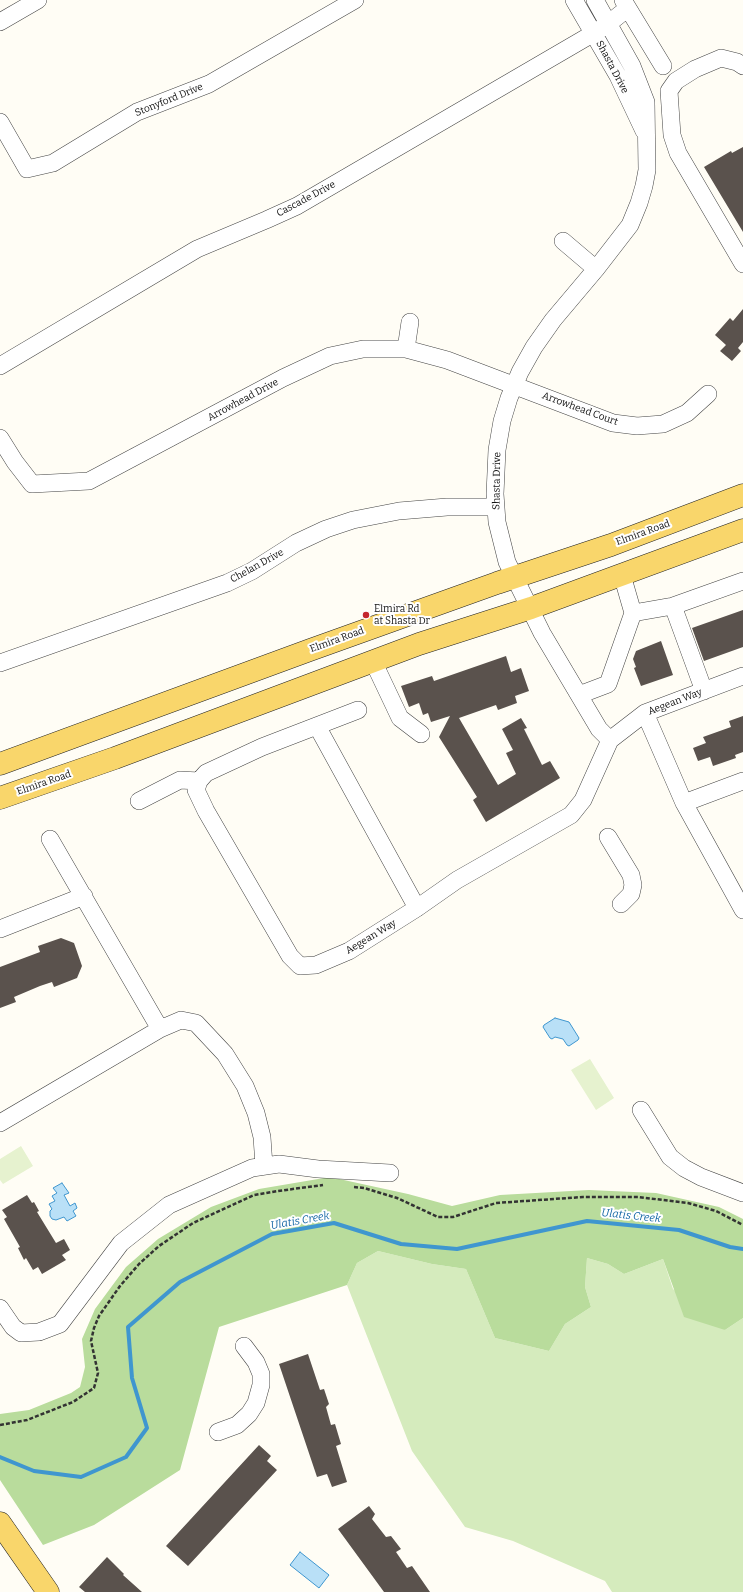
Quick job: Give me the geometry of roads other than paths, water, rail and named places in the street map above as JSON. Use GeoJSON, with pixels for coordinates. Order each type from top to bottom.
{"type":"FeatureCollection","features":[{"type":"Feature","properties":{"kind":"main road","name":"Elmira Road"},"geometry":{"type":"LineString","coordinates":[[0,764],[302,653],[515,577],[611,545],[743,495]]}},
{"type":"Feature","properties":{"kind":"main road","name":"Elmira Road"},"geometry":{"type":"LineString","coordinates":[[0,798],[122,755],[419,644],[531,608],[743,530]]}},
{"type":"Feature","properties":{"kind":"main road"},"geometry":{"type":"LineString","coordinates":[[0,1523],[48,1592]]}},
{"type":"Feature","properties":{"kind":"street"},"geometry":{"type":"LineString","coordinates":[[0,22],[38,0]]}},
{"type":"Feature","properties":{"kind":"street","name":"Stonyford Drive"},"geometry":{"type":"LineString","coordinates":[[0,122],[27,169],[54,163],[137,112],[209,84],[355,0]]}},
{"type":"Feature","properties":{"kind":"street","name":"Shasta Drive"},"geometry":{"type":"LineString","coordinates":[[574,0],[618,76],[647,136]]}},
{"type":"Feature","properties":{"kind":"street","name":"Shasta Drive"},"geometry":{"type":"LineString","coordinates":[[595,0],[632,66],[646,102],[647,170],[640,203],[630,225],[596,269],[553,320],[534,347],[520,372],[502,421],[495,474],[497,522],[506,559],[540,629],[599,729],[610,740]]}},
{"type":"Feature","properties":{"kind":"street"},"geometry":{"type":"LineString","coordinates":[[625,4],[662,66]]}},
{"type":"Feature","properties":{"kind":"street","name":"Cascade Drive"},"geometry":{"type":"LineString","coordinates":[[0,366],[197,248],[296,206],[594,33],[608,24],[625,4]]}},
{"type":"Feature","properties":{"kind":"street"},"geometry":{"type":"LineString","coordinates":[[743,66],[737,62],[721,58],[676,81],[669,91],[672,135],[678,153],[743,264]]}},
{"type":"Feature","properties":{"kind":"street"},"geometry":{"type":"LineString","coordinates":[[563,240],[596,269]]}},
{"type":"Feature","properties":{"kind":"street"},"geometry":{"type":"LineString","coordinates":[[406,349],[410,322]]}},
{"type":"Feature","properties":{"kind":"street","name":"Arrowhead Drive"},"geometry":{"type":"LineString","coordinates":[[0,438],[15,462],[32,484],[89,481],[283,378],[330,356],[363,349],[406,349],[448,360],[514,385]]}},
{"type":"Feature","properties":{"kind":"street","name":"Arrowhead Court"},"geometry":{"type":"LineString","coordinates":[[514,385],[613,423],[637,426],[663,424],[687,414],[708,394]]}},
{"type":"Feature","properties":{"kind":"street","name":"Chelan Drive"},"geometry":{"type":"LineString","coordinates":[[0,663],[227,583],[252,571],[296,543],[326,529],[353,520],[399,511],[447,507],[496,507]]}},
{"type":"Feature","properties":{"kind":"street"},"geometry":{"type":"LineString","coordinates":[[579,695],[608,684],[633,613],[622,575]]}},
{"type":"Feature","properties":{"kind":"street"},"geometry":{"type":"LineString","coordinates":[[633,613],[673,606],[743,580]]}},
{"type":"Feature","properties":{"kind":"street"},"geometry":{"type":"LineString","coordinates":[[673,606],[704,691]]}},
{"type":"Feature","properties":{"kind":"street"},"geometry":{"type":"LineString","coordinates":[[374,662],[400,718],[421,734]]}},
{"type":"Feature","properties":{"kind":"street","name":"Aegean Way"},"geometry":{"type":"LineString","coordinates":[[199,781],[196,790],[206,811],[290,956],[300,966],[316,965],[349,952],[457,880],[572,815],[583,800],[610,740],[645,713],[743,676]]}},
{"type":"Feature","properties":{"kind":"street"},"geometry":{"type":"LineString","coordinates":[[139,801],[180,780],[199,781],[206,774],[262,747],[358,710]]}},
{"type":"Feature","properties":{"kind":"street"},"geometry":{"type":"LineString","coordinates":[[645,713],[684,803],[743,910]]}},
{"type":"Feature","properties":{"kind":"street"},"geometry":{"type":"LineString","coordinates":[[317,726],[417,908]]}},
{"type":"Feature","properties":{"kind":"street"},"geometry":{"type":"LineString","coordinates":[[684,803],[743,781]]}},
{"type":"Feature","properties":{"kind":"street"},"geometry":{"type":"LineString","coordinates":[[608,837],[631,875],[633,885],[631,894],[621,904]]}},
{"type":"Feature","properties":{"kind":"street"},"geometry":{"type":"LineString","coordinates":[[50,839],[160,1029]]}},
{"type":"Feature","properties":{"kind":"street"},"geometry":{"type":"LineString","coordinates":[[0,929],[84,896]]}},
{"type":"Feature","properties":{"kind":"street"},"geometry":{"type":"LineString","coordinates":[[0,1123],[160,1029],[181,1020],[196,1023],[225,1054],[245,1086],[256,1113],[262,1137],[264,1166]]}},
{"type":"Feature","properties":{"kind":"street"},"geometry":{"type":"LineString","coordinates":[[641,1110],[670,1157],[684,1168],[702,1177],[743,1193]]}},
{"type":"Feature","properties":{"kind":"street"},"geometry":{"type":"LineString","coordinates":[[0,1308],[13,1327],[21,1333],[38,1332],[60,1324],[121,1244],[169,1205],[252,1168],[279,1164],[318,1169],[390,1173]]}},
{"type":"Feature","properties":{"kind":"street"},"geometry":{"type":"LineString","coordinates":[[218,1432],[237,1425],[249,1414],[256,1403],[261,1385],[260,1374],[256,1362],[244,1346]]}},
{"type":"Feature","properties":{"kind":"water"},"geometry":{"type":"Polygon","coordinates":[[[555,1018],[569,1022],[579,1038],[578,1040],[569,1046],[563,1039],[555,1037],[552,1039],[550,1038],[543,1027],[555,1018]]]}},
{"type":"Feature","properties":{"kind":"water"},"geometry":{"type":"Polygon","coordinates":[[[62,1183],[69,1193],[64,1195],[70,1206],[75,1203],[77,1208],[73,1211],[76,1216],[67,1221],[64,1217],[56,1220],[52,1219],[50,1216],[50,1211],[52,1209],[49,1204],[55,1201],[52,1196],[57,1193],[53,1188],[62,1183]]]}},
{"type":"Feature","properties":{"kind":"water"},"geometry":{"type":"Polygon","coordinates":[[[300,1552],[329,1575],[319,1588],[290,1565],[300,1552]]]}},
{"type":"Feature","properties":{"kind":"waterway","name":"Ulatis Creek"},"geometry":{"type":"LineString","coordinates":[[0,1457],[34,1471],[81,1477],[126,1457],[147,1428],[132,1378],[128,1327],[180,1282],[272,1234],[334,1223],[401,1244],[457,1249],[587,1221],[679,1230],[730,1247],[743,1249]]}},
{"type":"Feature","properties":{"kind":"place","name":"Elmira Rd at Shasta Dr"},"geometry":{"type":"Point","coordinates":[366,615]}}]}
